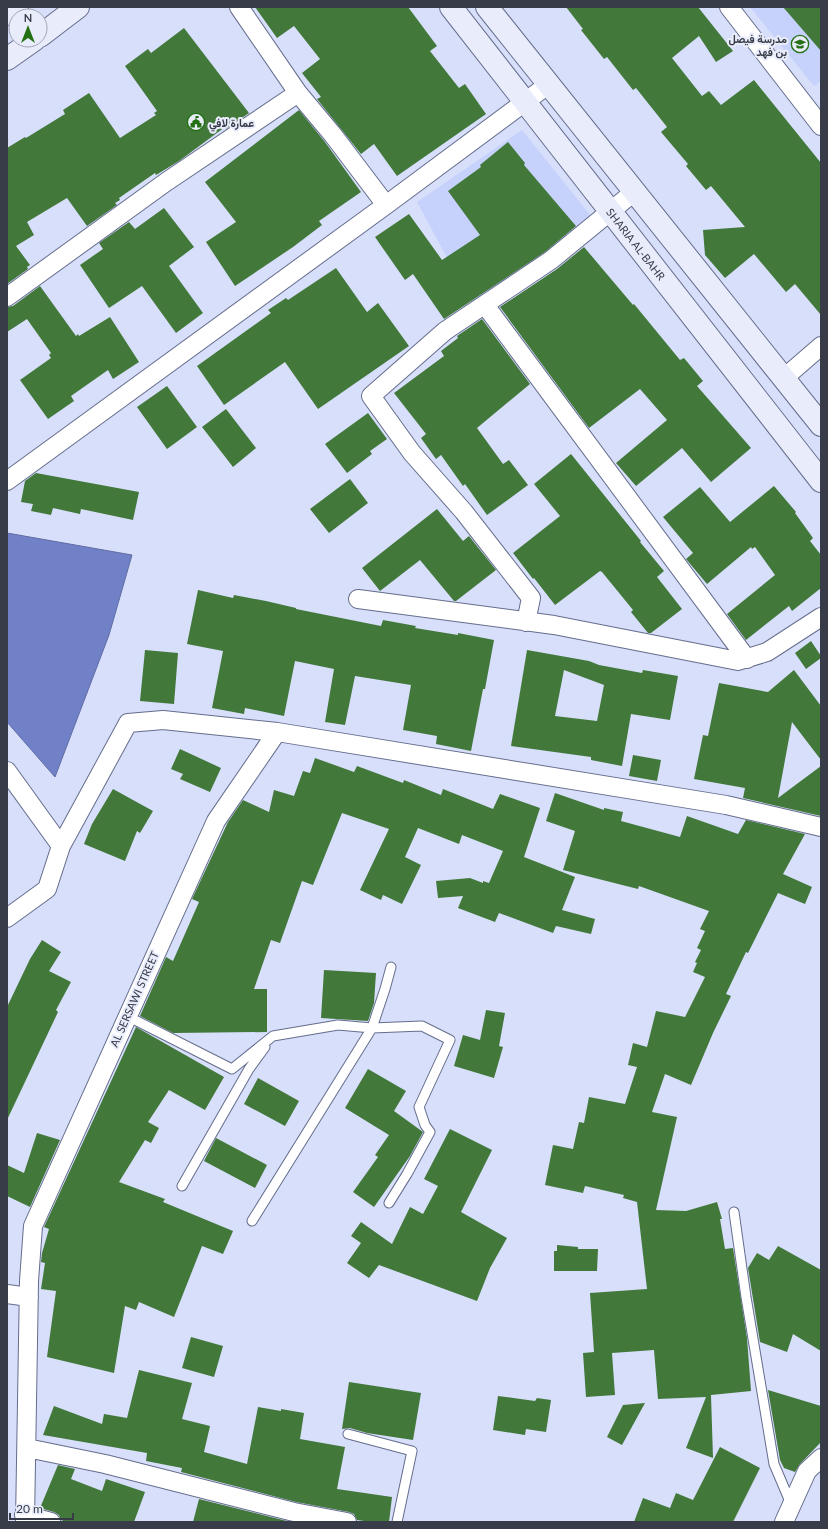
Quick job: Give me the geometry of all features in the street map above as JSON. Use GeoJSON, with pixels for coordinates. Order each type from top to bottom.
{"type":"FeatureCollection","features":[{"type":"Feature","properties":{"kind":"main road"},"geometry":{"type":"LineString","coordinates":[[7,14],[17,7]]}},
{"type":"Feature","properties":{"kind":"main road"},"geometry":{"type":"LineString","coordinates":[[48,30],[78,7]]}},
{"type":"Feature","properties":{"kind":"main road","name":"SHARIA AL-BAHR"},"geometry":{"type":"LineString","coordinates":[[450,7],[821,481]]}},
{"type":"Feature","properties":{"kind":"main road"},"geometry":{"type":"LineString","coordinates":[[487,7],[821,425]]}},
{"type":"Feature","properties":{"kind":"main road"},"geometry":{"type":"LineString","coordinates":[[7,59],[23,48]]}},
{"type":"Feature","properties":{"kind":"street"},"geometry":{"type":"LineString","coordinates":[[239,7],[298,93],[333,135],[386,206]]}},
{"type":"Feature","properties":{"kind":"street"},"geometry":{"type":"LineString","coordinates":[[729,7],[821,126]]}},
{"type":"Feature","properties":{"kind":"street"},"geometry":{"type":"LineString","coordinates":[[7,480],[386,206],[549,84]]}},
{"type":"Feature","properties":{"kind":"street"},"geometry":{"type":"LineString","coordinates":[[7,297],[166,182],[298,93]]}},
{"type":"Feature","properties":{"kind":"street"},"geometry":{"type":"LineString","coordinates":[[526,622],[531,598],[464,512],[412,453],[371,396],[445,331],[551,260],[634,192]]}},
{"type":"Feature","properties":{"kind":"street"},"geometry":{"type":"LineString","coordinates":[[485,305],[747,659]]}},
{"type":"Feature","properties":{"kind":"street"},"geometry":{"type":"LineString","coordinates":[[784,378],[821,346]]}},
{"type":"Feature","properties":{"kind":"street"},"geometry":{"type":"LineString","coordinates":[[358,600],[554,625],[738,661],[767,652],[821,617]]}},
{"type":"Feature","properties":{"kind":"street"},"geometry":{"type":"LineString","coordinates":[[7,918],[47,889],[61,846],[128,723],[163,720],[277,732],[726,805],[821,827]]}},
{"type":"Feature","properties":{"kind":"street","name":"AL SERSAWI STREET"},"geometry":{"type":"LineString","coordinates":[[24,1518],[27,1448],[29,1289],[32,1226],[216,821],[277,732]]}},
{"type":"Feature","properties":{"kind":"street"},"geometry":{"type":"LineString","coordinates":[[7,771],[61,846]]}},
{"type":"Feature","properties":{"kind":"street"},"geometry":{"type":"LineString","coordinates":[[7,1294],[29,1289]]}},
{"type":"Feature","properties":{"kind":"street"},"geometry":{"type":"LineString","coordinates":[[27,1448],[105,1464],[294,1512],[347,1522]]}},
{"type":"Feature","properties":{"kind":"street"},"geometry":{"type":"LineString","coordinates":[[784,1522],[807,1471],[821,1458]]}},
{"type":"Feature","properties":{"kind":"street"},"geometry":{"type":"LineString","coordinates":[[24,1518],[51,1522]]}},
{"type":"Feature","properties":{"kind":"lane"},"geometry":{"type":"LineString","coordinates":[[252,1221],[372,1028],[391,967]]}},
{"type":"Feature","properties":{"kind":"lane"},"geometry":{"type":"LineString","coordinates":[[127,1016],[232,1069],[273,1036],[338,1025],[372,1028],[422,1026],[450,1040],[419,1108],[425,1125],[430,1132],[407,1174],[389,1202]]}},
{"type":"Feature","properties":{"kind":"lane"},"geometry":{"type":"LineString","coordinates":[[182,1186],[249,1069],[273,1036]]}},
{"type":"Feature","properties":{"kind":"lane"},"geometry":{"type":"LineString","coordinates":[[734,1212],[746,1297],[774,1464],[791,1506]]}},
{"type":"Feature","properties":{"kind":"lane"},"geometry":{"type":"LineString","coordinates":[[348,1434],[412,1451],[397,1522]]}},
{"type":"Feature","properties":{"kind":"shaded area","name":"مدرسة فيصل بن فهد"},"geometry":{"type":"Polygon","coordinates":[[[750,7],[821,7],[821,81],[814,86],[750,7]]]}},
{"type":"Feature","properties":{"kind":"shaded area"},"geometry":{"type":"Polygon","coordinates":[[[522,130],[595,221],[473,306],[417,202],[522,130]]]}},
{"type":"Feature","properties":{"kind":"water"},"geometry":{"type":"Polygon","coordinates":[[[7,533],[132,555],[109,635],[55,777],[7,722],[7,533]]]}},
{"type":"Feature","properties":{"kind":"building"},"geometry":{"type":"Polygon","coordinates":[[[255,7],[408,7],[437,46],[430,51],[459,88],[465,84],[486,114],[397,176],[374,144],[361,154],[317,99],[321,97],[302,73],[320,59],[294,26],[277,38],[255,7]]]}},
{"type":"Feature","properties":{"kind":"building"},"geometry":{"type":"Polygon","coordinates":[[[566,7],[698,7],[733,51],[716,62],[699,36],[672,58],[702,96],[709,91],[721,105],[754,80],[821,163],[821,315],[795,284],[786,292],[754,254],[725,278],[705,255],[703,230],[745,227],[711,186],[706,190],[686,166],[688,164],[661,132],[667,127],[636,88],[633,90],[607,57],[604,59],[581,30],[583,29],[566,7]]]}},
{"type":"Feature","properties":{"kind":"building"},"geometry":{"type":"Polygon","coordinates":[[[783,7],[821,7],[821,51],[783,7]]]}},
{"type":"Feature","properties":{"kind":"building"},"geometry":{"type":"Polygon","coordinates":[[[184,28],[249,113],[226,129],[225,127],[179,161],[156,175],[155,173],[119,198],[120,200],[115,203],[117,205],[87,226],[67,198],[27,222],[34,235],[16,246],[30,265],[27,267],[28,269],[7,284],[7,148],[65,114],[63,110],[89,93],[120,138],[156,115],[154,113],[157,111],[125,66],[148,49],[151,53],[184,28]]]}},
{"type":"Feature","properties":{"kind":"building"},"geometry":{"type":"Polygon","coordinates":[[[299,110],[325,142],[361,192],[319,221],[322,225],[293,247],[235,286],[206,242],[236,222],[205,182],[299,110]]]}},
{"type":"Feature","properties":{"kind":"building"},"geometry":{"type":"Polygon","coordinates":[[[508,142],[525,163],[524,165],[576,226],[545,252],[444,319],[413,274],[405,280],[375,237],[409,214],[442,260],[480,235],[448,191],[481,167],[480,165],[508,142]]]}},
{"type":"Feature","properties":{"kind":"building"},"geometry":{"type":"Polygon","coordinates":[[[164,208],[194,247],[169,266],[203,313],[176,333],[142,286],[109,308],[80,265],[103,249],[99,243],[129,222],[135,229],[164,208]]]}},
{"type":"Feature","properties":{"kind":"building"},"geometry":{"type":"Polygon","coordinates":[[[584,247],[633,305],[634,304],[680,360],[684,358],[703,381],[697,386],[751,448],[711,482],[682,448],[636,486],[616,463],[667,420],[640,389],[589,428],[500,307],[557,269],[584,247]]]}},
{"type":"Feature","properties":{"kind":"building"},"geometry":{"type":"Polygon","coordinates":[[[336,268],[367,312],[378,303],[409,346],[318,409],[285,362],[224,405],[197,366],[271,313],[268,310],[286,298],[288,300],[336,268]]]}},
{"type":"Feature","properties":{"kind":"building"},"geometry":{"type":"Polygon","coordinates":[[[40,286],[76,336],[78,334],[79,336],[110,317],[139,362],[113,379],[108,370],[71,396],[74,401],[48,419],[20,380],[51,358],[49,355],[51,353],[27,319],[7,332],[7,307],[13,306],[40,286]]]}},
{"type":"Feature","properties":{"kind":"building"},"geometry":{"type":"Polygon","coordinates":[[[482,319],[530,384],[477,428],[503,464],[509,460],[528,485],[487,515],[465,484],[463,486],[441,455],[436,459],[421,438],[426,434],[394,393],[444,356],[441,351],[458,338],[457,336],[482,319]]]}},
{"type":"Feature","properties":{"kind":"building"},"geometry":{"type":"Polygon","coordinates":[[[167,386],[197,427],[167,449],[137,407],[167,386]]]}},
{"type":"Feature","properties":{"kind":"building"},"geometry":{"type":"Polygon","coordinates":[[[226,409],[256,448],[233,467],[202,427],[226,409]]]}},
{"type":"Feature","properties":{"kind":"building"},"geometry":{"type":"Polygon","coordinates":[[[368,413],[387,439],[370,451],[372,454],[347,473],[325,444],[368,413]]]}},
{"type":"Feature","properties":{"kind":"building"},"geometry":{"type":"Polygon","coordinates":[[[571,454],[664,571],[657,577],[682,609],[651,633],[648,633],[631,612],[633,610],[602,572],[600,571],[555,605],[513,553],[560,516],[534,484],[571,454]]]}},
{"type":"Feature","properties":{"kind":"building"},"geometry":{"type":"Polygon","coordinates":[[[36,473],[139,492],[133,520],[81,509],[80,514],[53,508],[51,515],[31,511],[33,504],[21,502],[25,481],[36,473]]]}},
{"type":"Feature","properties":{"kind":"building"},"geometry":{"type":"Polygon","coordinates":[[[350,479],[368,503],[329,533],[310,509],[350,479]]]}},
{"type":"Feature","properties":{"kind":"building"},"geometry":{"type":"Polygon","coordinates":[[[774,486],[796,512],[795,513],[813,538],[810,541],[821,555],[821,588],[792,611],[789,606],[746,640],[727,614],[775,575],[755,547],[752,549],[751,547],[707,584],[686,559],[693,553],[663,517],[700,487],[730,522],[774,486]]]}},
{"type":"Feature","properties":{"kind":"building"},"geometry":{"type":"Polygon","coordinates":[[[437,509],[463,541],[469,536],[496,570],[454,601],[420,560],[380,591],[362,568],[437,509]]]}},
{"type":"Feature","properties":{"kind":"building"},"geometry":{"type":"Polygon","coordinates":[[[198,590],[233,598],[234,595],[266,601],[296,609],[381,626],[383,620],[416,626],[415,628],[458,635],[458,633],[494,640],[471,751],[436,744],[437,736],[403,730],[411,685],[355,676],[345,725],[325,722],[334,669],[295,661],[284,716],[245,708],[244,714],[212,708],[223,651],[187,644],[198,590]]]}},
{"type":"Feature","properties":{"kind":"building"},"geometry":{"type":"Polygon","coordinates":[[[811,641],[821,658],[806,669],[795,653],[811,641]]]}},
{"type":"Feature","properties":{"kind":"building"},"geometry":{"type":"Polygon","coordinates":[[[145,650],[178,653],[174,704],[140,701],[145,650]]]}},
{"type":"Feature","properties":{"kind":"building"},"geometry":{"type":"Polygon","coordinates":[[[527,650],[589,661],[599,665],[642,673],[643,670],[678,676],[670,720],[631,714],[622,766],[591,760],[591,757],[511,746],[527,650]],[[564,670],[555,716],[597,721],[604,685],[564,670]]]}},
{"type":"Feature","properties":{"kind":"building"},"geometry":{"type":"Polygon","coordinates":[[[794,670],[821,706],[821,760],[792,722],[778,798],[821,766],[821,816],[743,798],[745,788],[694,779],[703,735],[708,736],[719,683],[768,692],[794,670]]]}},
{"type":"Feature","properties":{"kind":"building"},"geometry":{"type":"Polygon","coordinates":[[[180,749],[221,768],[210,792],[180,779],[183,774],[171,769],[180,749]]]}},
{"type":"Feature","properties":{"kind":"building"},"geometry":{"type":"Polygon","coordinates":[[[633,755],[661,760],[657,781],[629,776],[633,755]]]}},
{"type":"Feature","properties":{"kind":"building"},"geometry":{"type":"Polygon","coordinates":[[[315,758],[354,772],[357,766],[403,783],[404,780],[441,795],[443,789],[493,809],[500,794],[540,808],[524,857],[575,877],[562,910],[595,919],[591,934],[556,926],[553,933],[499,913],[495,922],[458,908],[463,896],[438,898],[436,881],[470,878],[483,883],[483,881],[489,883],[503,851],[462,835],[459,844],[418,828],[405,857],[421,865],[402,904],[383,895],[381,900],[360,890],[389,829],[342,813],[313,885],[302,881],[280,943],[271,940],[254,989],[267,989],[267,1032],[173,1033],[140,1016],[166,957],[173,961],[199,902],[192,899],[228,822],[243,800],[269,812],[274,790],[294,796],[303,771],[310,773],[315,758]]]}},
{"type":"Feature","properties":{"kind":"building"},"geometry":{"type":"Polygon","coordinates":[[[113,789],[153,811],[140,833],[137,831],[125,861],[84,844],[92,824],[113,789]]]}},
{"type":"Feature","properties":{"kind":"building"},"geometry":{"type":"Polygon","coordinates":[[[555,793],[604,810],[604,808],[623,812],[621,821],[680,837],[687,816],[738,834],[746,820],[805,834],[783,874],[812,887],[805,904],[778,893],[748,953],[746,952],[726,994],[731,996],[713,1033],[691,1085],[665,1074],[652,1112],[677,1117],[656,1210],[686,1211],[717,1202],[722,1219],[720,1219],[725,1249],[733,1248],[747,1338],[751,1391],[711,1395],[713,1458],[686,1448],[706,1397],[658,1399],[654,1350],[612,1353],[615,1395],[586,1397],[583,1353],[594,1352],[590,1293],[647,1289],[637,1202],[623,1198],[624,1195],[585,1186],[583,1193],[545,1185],[553,1145],[573,1149],[579,1122],[584,1123],[589,1097],[625,1104],[637,1067],[628,1065],[633,1043],[647,1047],[656,1011],[685,1017],[705,977],[693,972],[697,963],[695,962],[701,950],[697,948],[705,931],[700,929],[709,911],[639,886],[638,889],[563,870],[575,831],[546,821],[555,793]]]}},
{"type":"Feature","properties":{"kind":"building"},"geometry":{"type":"Polygon","coordinates":[[[42,940],[61,952],[49,971],[71,982],[56,1010],[58,1012],[7,1120],[7,1007],[30,959],[42,940]]]}},
{"type":"Feature","properties":{"kind":"building"},"geometry":{"type":"Polygon","coordinates":[[[324,970],[376,973],[374,1003],[368,1021],[321,1018],[324,970]]]}},
{"type":"Feature","properties":{"kind":"building"},"geometry":{"type":"Polygon","coordinates":[[[486,1010],[505,1013],[499,1046],[503,1047],[494,1078],[454,1066],[463,1035],[480,1040],[486,1010]]]}},
{"type":"Feature","properties":{"kind":"building"},"geometry":{"type":"Polygon","coordinates":[[[136,1027],[224,1077],[205,1110],[169,1090],[148,1122],[159,1128],[151,1143],[145,1140],[119,1182],[165,1199],[163,1202],[233,1231],[223,1254],[202,1246],[174,1317],[139,1302],[136,1310],[125,1306],[114,1373],[47,1357],[56,1291],[41,1289],[45,1263],[41,1262],[49,1229],[44,1227],[136,1027]]]}},
{"type":"Feature","properties":{"kind":"building"},"geometry":{"type":"Polygon","coordinates":[[[368,1069],[406,1091],[394,1111],[423,1132],[410,1156],[374,1207],[353,1192],[378,1157],[375,1155],[389,1135],[345,1108],[368,1069]]]}},
{"type":"Feature","properties":{"kind":"building"},"geometry":{"type":"Polygon","coordinates":[[[258,1078],[299,1101],[285,1126],[244,1104],[258,1078]]]}},
{"type":"Feature","properties":{"kind":"building"},"geometry":{"type":"Polygon","coordinates":[[[450,1129],[492,1150],[461,1212],[507,1238],[490,1268],[477,1301],[379,1265],[369,1278],[347,1263],[361,1243],[351,1236],[361,1222],[392,1244],[410,1207],[423,1214],[438,1186],[424,1179],[450,1129]]]}},
{"type":"Feature","properties":{"kind":"building"},"geometry":{"type":"Polygon","coordinates":[[[37,1133],[60,1140],[30,1207],[7,1196],[7,1165],[24,1173],[37,1133]]]}},
{"type":"Feature","properties":{"kind":"building"},"geometry":{"type":"Polygon","coordinates":[[[216,1138],[267,1165],[255,1188],[204,1161],[216,1138]]]}},
{"type":"Feature","properties":{"kind":"building"},"geometry":{"type":"Polygon","coordinates":[[[557,1245],[578,1247],[578,1249],[598,1249],[597,1271],[554,1271],[554,1251],[557,1251],[557,1245]]]}},
{"type":"Feature","properties":{"kind":"building"},"geometry":{"type":"Polygon","coordinates":[[[778,1246],[821,1270],[821,1351],[793,1334],[787,1352],[760,1342],[748,1268],[757,1253],[769,1260],[778,1246]]]}},
{"type":"Feature","properties":{"kind":"building"},"geometry":{"type":"Polygon","coordinates":[[[191,1337],[223,1346],[214,1377],[182,1368],[191,1337]]]}},
{"type":"Feature","properties":{"kind":"building"},"geometry":{"type":"Polygon","coordinates":[[[139,1370],[192,1383],[182,1419],[210,1426],[204,1452],[247,1464],[258,1407],[304,1413],[300,1439],[345,1447],[337,1489],[392,1497],[389,1522],[357,1520],[354,1514],[349,1512],[296,1502],[181,1472],[182,1468],[146,1461],[147,1453],[43,1435],[54,1406],[102,1424],[104,1414],[127,1418],[139,1370]]]}},
{"type":"Feature","properties":{"kind":"building"},"geometry":{"type":"Polygon","coordinates":[[[349,1382],[421,1393],[413,1440],[367,1433],[350,1428],[342,1429],[349,1382]]]}},
{"type":"Feature","properties":{"kind":"building"},"geometry":{"type":"Polygon","coordinates":[[[768,1390],[821,1406],[821,1442],[800,1464],[795,1472],[784,1468],[780,1460],[768,1390]]]}},
{"type":"Feature","properties":{"kind":"building"},"geometry":{"type":"Polygon","coordinates":[[[498,1396],[535,1401],[537,1398],[551,1400],[546,1432],[526,1429],[525,1435],[493,1430],[498,1396]]]}},
{"type":"Feature","properties":{"kind":"building"},"geometry":{"type":"Polygon","coordinates":[[[645,1403],[622,1445],[607,1437],[623,1405],[645,1403]]]}},
{"type":"Feature","properties":{"kind":"building"},"geometry":{"type":"Polygon","coordinates":[[[720,1447],[760,1468],[733,1522],[634,1522],[643,1498],[670,1508],[676,1493],[693,1500],[720,1447]]]}},
{"type":"Feature","properties":{"kind":"building"},"geometry":{"type":"Polygon","coordinates":[[[58,1465],[75,1469],[71,1479],[102,1491],[106,1479],[145,1492],[134,1522],[66,1522],[61,1520],[59,1515],[54,1512],[40,1508],[58,1465]]]}},
{"type":"Feature","properties":{"kind":"building"},"geometry":{"type":"Polygon","coordinates":[[[199,1499],[291,1522],[193,1522],[199,1499]]]}},
{"type":"Feature","properties":{"kind":"place","name":"مدرسة فيصل بن فهد"},"geometry":{"type":"Point","coordinates":[800,44]}},
{"type":"Feature","properties":{"kind":"place","name":"عمارة لافي"},"geometry":{"type":"Point","coordinates":[196,122]}}]}
